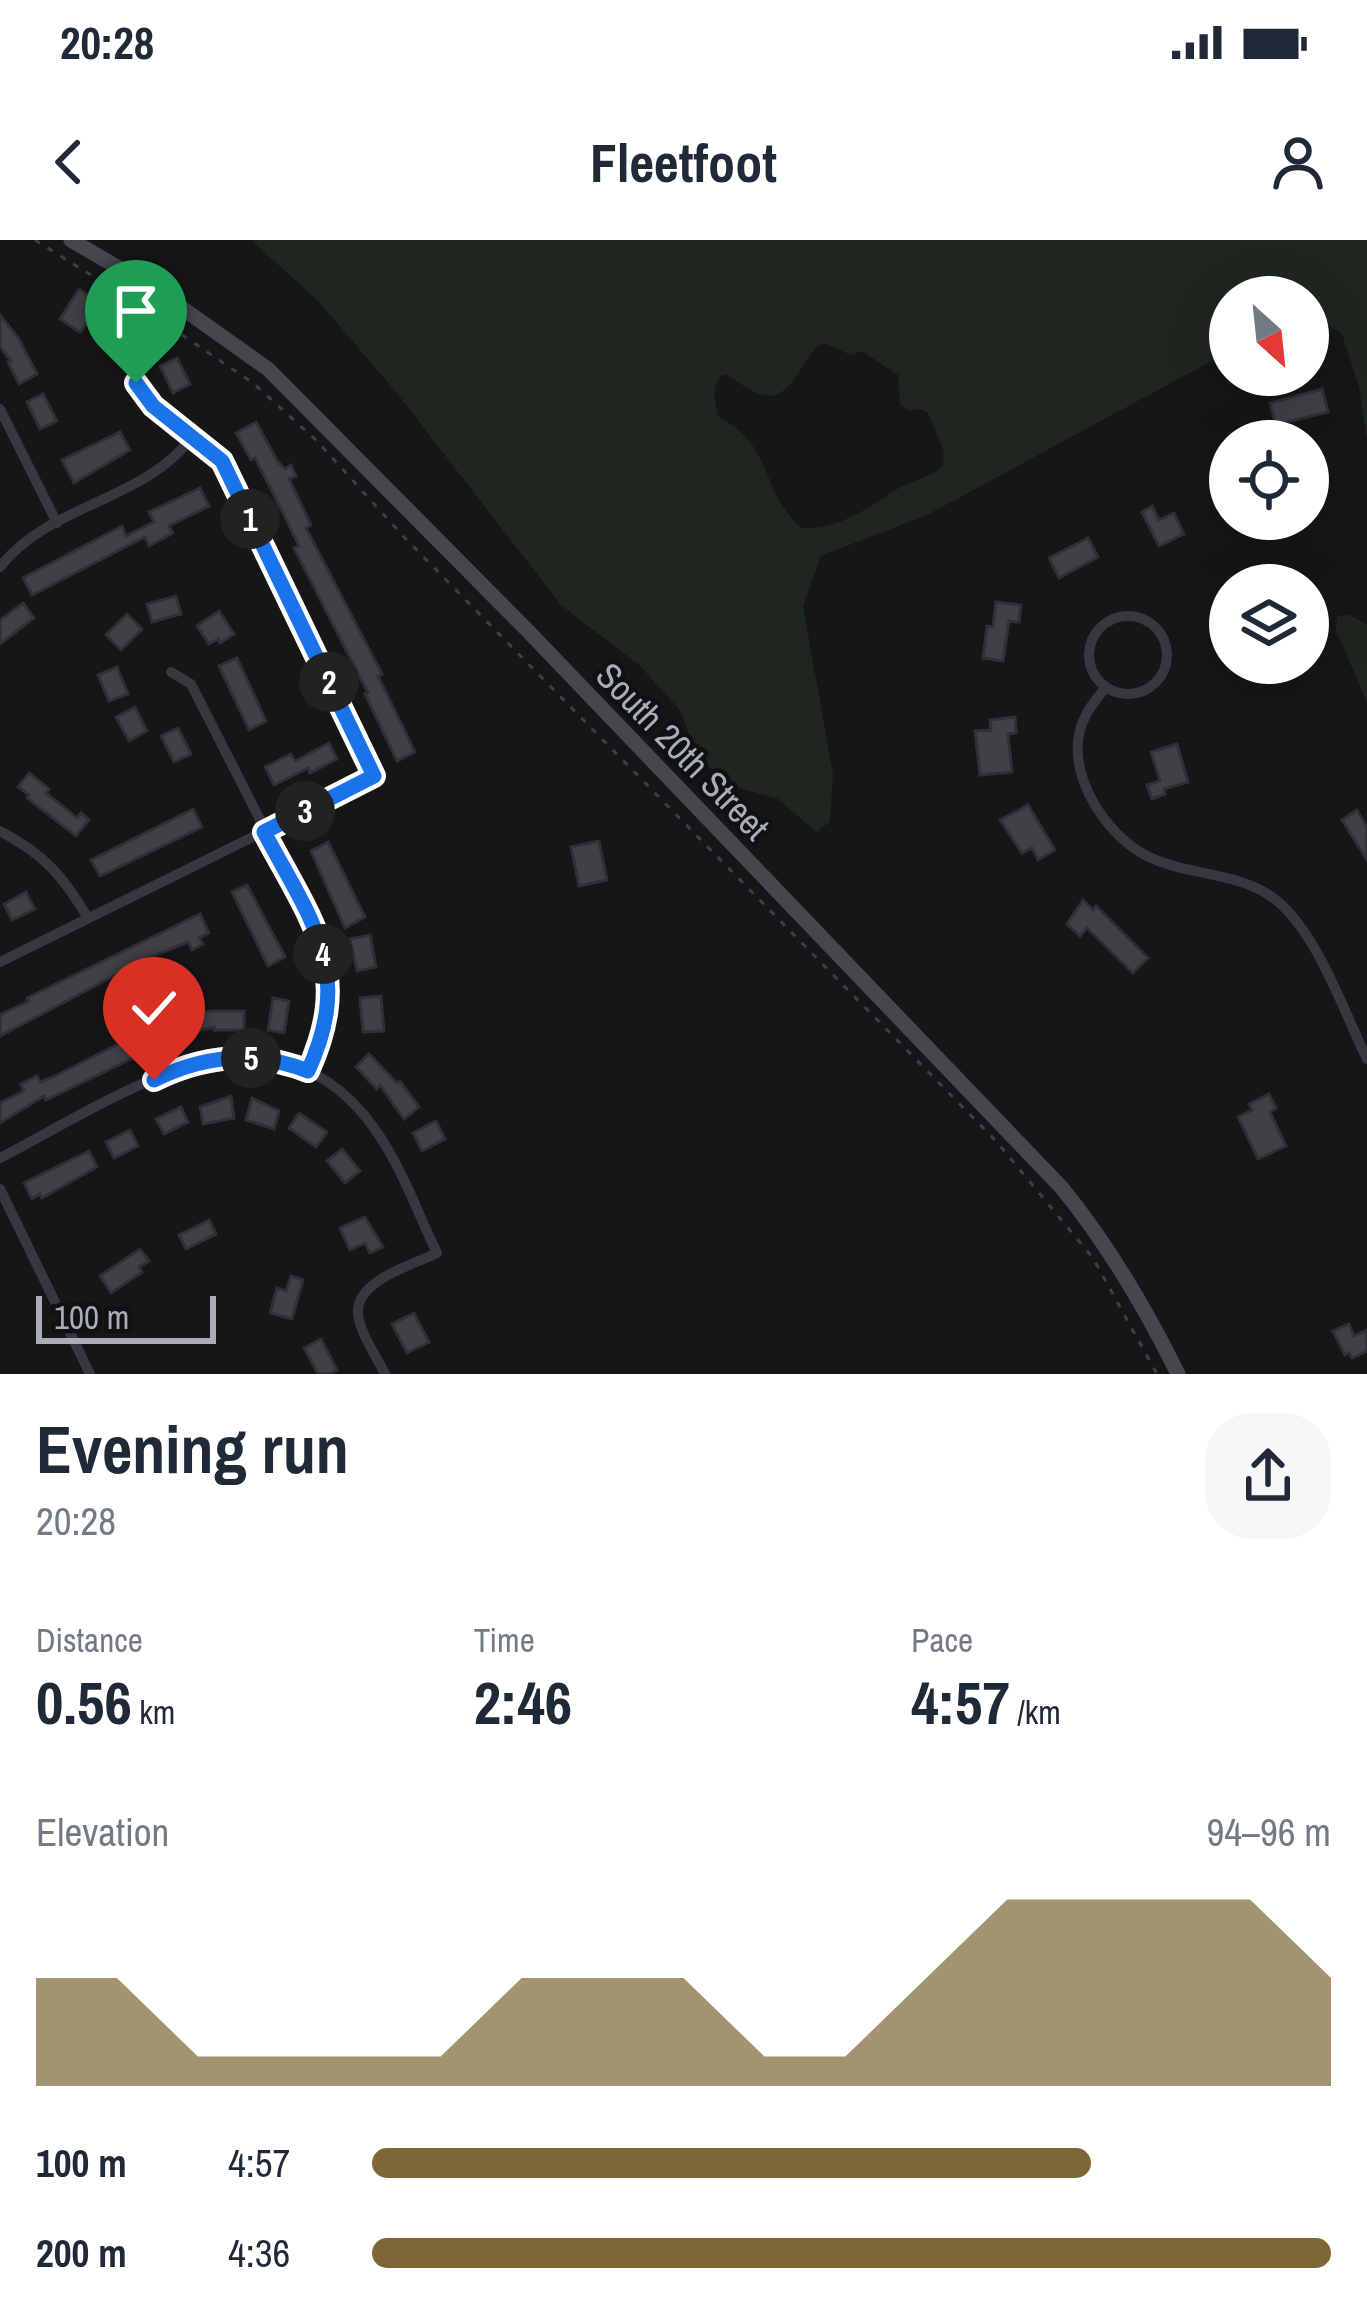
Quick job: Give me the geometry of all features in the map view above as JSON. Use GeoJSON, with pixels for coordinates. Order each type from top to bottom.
{"type":"FeatureCollection","features":[{"type":"Feature","properties":{"kind":"main road","name":"South 20th Street"},"geometry":{"type":"LineString","coordinates":[[71,240],[158,291],[268,369],[335,434],[1022,1144],[1098,1232],[1144,1306],[1178,1374]]}},
{"type":"Feature","properties":{"kind":"street"},"geometry":{"type":"LineString","coordinates":[[0,962],[374,776],[222,461],[153,406],[136,383],[129,356],[132,331],[158,291]]}},
{"type":"Feature","properties":{"kind":"street"},"geometry":{"type":"LineString","coordinates":[[0,409],[57,523]]}},
{"type":"Feature","properties":{"kind":"street"},"geometry":{"type":"LineString","coordinates":[[0,567],[38,533],[156,474],[178,457],[193,436]]}},
{"type":"Feature","properties":{"kind":"street"},"geometry":{"type":"LineString","coordinates":[[1130,616],[1152,624],[1167,653],[1161,675],[1154,684],[1133,693],[1106,687],[1089,663],[1098,629],[1107,621],[1130,616]]}},
{"type":"Feature","properties":{"kind":"street"},"geometry":{"type":"LineString","coordinates":[[170,672],[190,684],[309,916],[325,958],[331,1003],[323,1038],[308,1071]]}},
{"type":"Feature","properties":{"kind":"street"},"geometry":{"type":"LineString","coordinates":[[1106,687],[1083,719],[1078,748],[1090,796],[1103,816],[1146,855],[1255,888],[1289,912],[1314,950],[1367,1059]]}},
{"type":"Feature","properties":{"kind":"street"},"geometry":{"type":"LineString","coordinates":[[0,831],[39,852],[67,883],[88,918]]}},
{"type":"Feature","properties":{"kind":"street"},"geometry":{"type":"LineString","coordinates":[[0,1158],[165,1074],[202,1061],[253,1058],[308,1071],[346,1095],[368,1118],[392,1157],[437,1253],[368,1287],[358,1315],[385,1374]]}},
{"type":"Feature","properties":{"kind":"street"},"geometry":{"type":"LineString","coordinates":[[0,1189],[90,1374]]}},
{"type":"Feature","properties":{"kind":"path"},"geometry":{"type":"LineString","coordinates":[[35,240],[254,383],[317,441],[404,537],[996,1141],[1093,1258],[1157,1374]]}},
{"type":"Feature","properties":{"kind":"shaded area"},"geometry":{"type":"Polygon","coordinates":[[[251,240],[1367,240],[1367,439],[1359,387],[1342,334],[1329,326],[1329,276],[1209,276],[1209,362],[929,514],[821,556],[803,606],[833,774],[830,822],[816,832],[778,799],[737,787],[698,759],[680,710],[640,666],[561,605],[396,392],[319,302],[251,240]],[[823,343],[788,386],[771,396],[725,374],[715,388],[718,416],[749,441],[778,498],[801,528],[841,521],[943,466],[944,452],[928,413],[910,411],[900,404],[898,375],[862,351],[851,355],[823,343]]]}},
{"type":"Feature","properties":{"kind":"shaded area"},"geometry":{"type":"Polygon","coordinates":[[[1350,615],[1367,625],[1367,702],[1336,631],[1337,616],[1350,615]]]}},
{"type":"Feature","properties":{"kind":"building"},"geometry":{"type":"Polygon","coordinates":[[[79,289],[102,304],[80,332],[60,319],[79,289]]]}},
{"type":"Feature","properties":{"kind":"building"},"geometry":{"type":"Polygon","coordinates":[[[0,315],[37,374],[19,384],[0,347],[0,315]]]}},
{"type":"Feature","properties":{"kind":"building"},"geometry":{"type":"Polygon","coordinates":[[[177,358],[190,384],[173,393],[160,366],[177,358]]]}},
{"type":"Feature","properties":{"kind":"building"},"geometry":{"type":"Polygon","coordinates":[[[43,394],[57,421],[40,429],[27,402],[43,394]]]}},
{"type":"Feature","properties":{"kind":"building"},"geometry":{"type":"Polygon","coordinates":[[[1324,396],[1328,412],[1275,420],[1270,403],[1324,396]]]}},
{"type":"Feature","properties":{"kind":"building"},"geometry":{"type":"Polygon","coordinates":[[[256,422],[278,462],[285,469],[291,465],[296,476],[289,479],[311,525],[306,528],[382,674],[378,676],[415,752],[397,761],[294,548],[299,546],[280,507],[236,433],[256,422]]]}},
{"type":"Feature","properties":{"kind":"building"},"geometry":{"type":"Polygon","coordinates":[[[120,432],[130,450],[74,483],[62,460],[120,432]]]}},
{"type":"Feature","properties":{"kind":"building"},"geometry":{"type":"Polygon","coordinates":[[[200,488],[209,506],[169,526],[173,533],[149,546],[145,537],[32,595],[23,578],[122,526],[126,536],[154,522],[149,512],[200,488]]]}},
{"type":"Feature","properties":{"kind":"building"},"geometry":{"type":"Polygon","coordinates":[[[1152,506],[1159,520],[1174,513],[1184,534],[1159,546],[1142,512],[1152,506]]]}},
{"type":"Feature","properties":{"kind":"building"},"geometry":{"type":"Polygon","coordinates":[[[1088,538],[1098,557],[1059,578],[1049,558],[1088,538]]]}},
{"type":"Feature","properties":{"kind":"building"},"geometry":{"type":"Polygon","coordinates":[[[176,596],[181,614],[152,622],[147,604],[176,596]]]}},
{"type":"Feature","properties":{"kind":"building"},"geometry":{"type":"Polygon","coordinates":[[[996,602],[1021,605],[1019,622],[1009,621],[1003,661],[983,658],[996,602]]]}},
{"type":"Feature","properties":{"kind":"building"},"geometry":{"type":"Polygon","coordinates":[[[23,603],[34,618],[0,644],[0,620],[23,603]]]}},
{"type":"Feature","properties":{"kind":"building"},"geometry":{"type":"Polygon","coordinates":[[[219,611],[234,634],[209,644],[197,626],[219,611]]]}},
{"type":"Feature","properties":{"kind":"building"},"geometry":{"type":"Polygon","coordinates":[[[127,614],[142,629],[121,650],[106,635],[127,614]]]}},
{"type":"Feature","properties":{"kind":"building"},"geometry":{"type":"Polygon","coordinates":[[[237,658],[266,721],[249,730],[219,666],[237,658]]]}},
{"type":"Feature","properties":{"kind":"building"},"geometry":{"type":"Polygon","coordinates":[[[117,667],[128,694],[109,701],[98,675],[117,667]]]}},
{"type":"Feature","properties":{"kind":"building"},"geometry":{"type":"Polygon","coordinates":[[[135,707],[147,731],[129,741],[116,717],[135,707]]]}},
{"type":"Feature","properties":{"kind":"building"},"geometry":{"type":"Polygon","coordinates":[[[1015,717],[1016,733],[1008,734],[1012,772],[980,775],[975,731],[991,730],[990,720],[1015,717]]]}},
{"type":"Feature","properties":{"kind":"building"},"geometry":{"type":"Polygon","coordinates":[[[178,728],[191,754],[174,762],[161,736],[178,728]]]}},
{"type":"Feature","properties":{"kind":"building"},"geometry":{"type":"Polygon","coordinates":[[[329,743],[337,759],[274,785],[265,767],[291,754],[295,761],[329,743]]]}},
{"type":"Feature","properties":{"kind":"building"},"geometry":{"type":"Polygon","coordinates":[[[1177,744],[1188,782],[1164,789],[1165,794],[1152,799],[1147,785],[1160,781],[1151,752],[1177,744]]]}},
{"type":"Feature","properties":{"kind":"building"},"geometry":{"type":"Polygon","coordinates":[[[29,773],[77,818],[81,813],[89,820],[76,836],[18,787],[29,773]]]}},
{"type":"Feature","properties":{"kind":"building"},"geometry":{"type":"Polygon","coordinates":[[[1028,805],[1055,850],[1038,860],[1032,848],[1022,853],[1000,820],[1028,805]]]}},
{"type":"Feature","properties":{"kind":"building"},"geometry":{"type":"Polygon","coordinates":[[[193,809],[202,827],[100,876],[91,860],[193,809]]]}},
{"type":"Feature","properties":{"kind":"building"},"geometry":{"type":"Polygon","coordinates":[[[1357,810],[1367,827],[1367,860],[1342,820],[1357,810]]]}},
{"type":"Feature","properties":{"kind":"building"},"geometry":{"type":"Polygon","coordinates":[[[599,841],[607,880],[579,886],[571,847],[599,841]]]}},
{"type":"Feature","properties":{"kind":"building"},"geometry":{"type":"Polygon","coordinates":[[[328,842],[365,917],[345,928],[311,851],[328,842]]]}},
{"type":"Feature","properties":{"kind":"building"},"geometry":{"type":"Polygon","coordinates":[[[247,885],[285,957],[268,966],[232,892],[247,885]]]}},
{"type":"Feature","properties":{"kind":"building"},"geometry":{"type":"Polygon","coordinates":[[[26,892],[35,909],[12,920],[4,904],[26,892]]]}},
{"type":"Feature","properties":{"kind":"building"},"geometry":{"type":"Polygon","coordinates":[[[1083,900],[1093,910],[1096,906],[1148,958],[1133,973],[1087,928],[1080,936],[1067,924],[1083,900]]]}},
{"type":"Feature","properties":{"kind":"building"},"geometry":{"type":"Polygon","coordinates":[[[200,914],[209,933],[199,938],[203,944],[192,950],[188,942],[146,959],[0,1036],[0,1015],[29,1001],[27,998],[200,914]]]}},
{"type":"Feature","properties":{"kind":"building"},"geometry":{"type":"Polygon","coordinates":[[[370,935],[376,967],[357,971],[350,939],[370,935]]]}},
{"type":"Feature","properties":{"kind":"building"},"geometry":{"type":"Polygon","coordinates":[[[381,996],[384,1031],[363,1032],[360,998],[381,996]]]}},
{"type":"Feature","properties":{"kind":"building"},"geometry":{"type":"Polygon","coordinates":[[[273,998],[289,1001],[284,1033],[268,1030],[273,998]]]}},
{"type":"Feature","properties":{"kind":"building"},"geometry":{"type":"Polygon","coordinates":[[[207,1011],[244,1011],[244,1030],[214,1027],[177,1036],[175,1029],[134,1050],[137,1056],[46,1100],[44,1096],[0,1123],[0,1103],[24,1091],[21,1084],[37,1076],[40,1082],[53,1077],[134,1036],[132,1031],[160,1016],[163,1022],[207,1011]]]}},
{"type":"Feature","properties":{"kind":"building"},"geometry":{"type":"Polygon","coordinates":[[[369,1054],[400,1081],[419,1107],[404,1119],[380,1085],[377,1089],[356,1067],[369,1054]]]}},
{"type":"Feature","properties":{"kind":"building"},"geometry":{"type":"Polygon","coordinates":[[[1269,1094],[1276,1108],[1270,1112],[1286,1146],[1258,1159],[1238,1117],[1252,1110],[1249,1104],[1269,1094]]]}},
{"type":"Feature","properties":{"kind":"building"},"geometry":{"type":"Polygon","coordinates":[[[231,1096],[234,1118],[203,1124],[200,1107],[231,1096]]]}},
{"type":"Feature","properties":{"kind":"building"},"geometry":{"type":"Polygon","coordinates":[[[252,1098],[279,1111],[274,1129],[246,1120],[252,1098]]]}},
{"type":"Feature","properties":{"kind":"building"},"geometry":{"type":"Polygon","coordinates":[[[181,1107],[188,1122],[164,1134],[156,1119],[181,1107]]]}},
{"type":"Feature","properties":{"kind":"building"},"geometry":{"type":"Polygon","coordinates":[[[299,1113],[327,1132],[316,1147],[289,1128],[299,1113]]]}},
{"type":"Feature","properties":{"kind":"building"},"geometry":{"type":"Polygon","coordinates":[[[436,1121],[445,1139],[422,1151],[413,1133],[436,1121]]]}},
{"type":"Feature","properties":{"kind":"building"},"geometry":{"type":"Polygon","coordinates":[[[130,1130],[138,1146],[114,1158],[106,1142],[130,1130]]]}},
{"type":"Feature","properties":{"kind":"building"},"geometry":{"type":"Polygon","coordinates":[[[342,1149],[360,1171],[345,1183],[327,1161],[342,1149]]]}},
{"type":"Feature","properties":{"kind":"building"},"geometry":{"type":"Polygon","coordinates":[[[89,1151],[97,1167],[32,1199],[24,1183],[89,1151]]]}},
{"type":"Feature","properties":{"kind":"building"},"geometry":{"type":"Polygon","coordinates":[[[365,1217],[383,1247],[370,1253],[365,1243],[350,1250],[340,1228],[365,1217]]]}},
{"type":"Feature","properties":{"kind":"building"},"geometry":{"type":"Polygon","coordinates":[[[209,1220],[216,1234],[186,1249],[179,1235],[209,1220]]]}},
{"type":"Feature","properties":{"kind":"building"},"geometry":{"type":"Polygon","coordinates":[[[140,1249],[149,1261],[139,1267],[142,1272],[111,1293],[100,1276],[140,1249]]]}},
{"type":"Feature","properties":{"kind":"building"},"geometry":{"type":"Polygon","coordinates":[[[291,1276],[303,1280],[292,1319],[270,1313],[277,1288],[286,1291],[291,1276]]]}},
{"type":"Feature","properties":{"kind":"building"},"geometry":{"type":"Polygon","coordinates":[[[414,1313],[429,1342],[407,1353],[392,1324],[414,1313]]]}},
{"type":"Feature","properties":{"kind":"building"},"geometry":{"type":"Polygon","coordinates":[[[1349,1324],[1354,1336],[1367,1330],[1367,1351],[1352,1358],[1345,1355],[1333,1331],[1349,1324]]]}},
{"type":"Feature","properties":{"kind":"building"},"geometry":{"type":"Polygon","coordinates":[[[321,1339],[337,1370],[330,1374],[318,1374],[304,1348],[321,1339]]]}},
{"type":"Feature","properties":{"kind":"route"},"geometry":{"type":"LineString","coordinates":[[136,383],[153,406],[222,461],[374,776],[264,832],[309,916],[325,958],[331,1003],[323,1038],[308,1071],[286,1063],[229,1058],[202,1061],[154,1080]]}}]}
